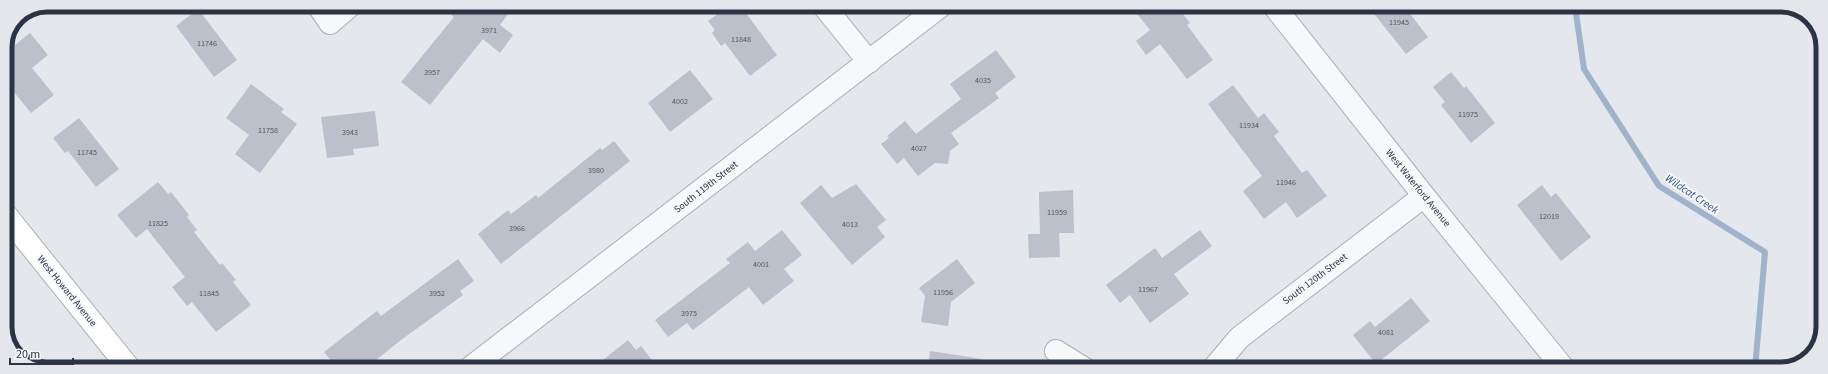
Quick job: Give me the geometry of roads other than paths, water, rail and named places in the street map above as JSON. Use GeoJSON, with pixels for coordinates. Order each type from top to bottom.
{"type":"FeatureCollection","features":[{"type":"Feature","properties":{"kind":"street"},"geometry":{"type":"LineString","coordinates":[[323,12],[330,23],[343,12]]}},
{"type":"Feature","properties":{"kind":"street"},"geometry":{"type":"LineString","coordinates":[[829,12],[869,62]]}},
{"type":"Feature","properties":{"kind":"street","name":"South 119th Street"},"geometry":{"type":"LineString","coordinates":[[478,362],[933,12]]}},
{"type":"Feature","properties":{"kind":"street","name":"West Waterford Avenue"},"geometry":{"type":"LineString","coordinates":[[1279,12],[1424,196],[1558,362]]}},
{"type":"Feature","properties":{"kind":"street","name":"South 120th Street"},"geometry":{"type":"LineString","coordinates":[[1219,362],[1239,338],[1424,196]]}},
{"type":"Feature","properties":{"kind":"street","name":"West Howard Avenue"},"geometry":{"type":"LineString","coordinates":[[12,223],[124,362]]}},
{"type":"Feature","properties":{"kind":"street"},"geometry":{"type":"LineString","coordinates":[[1056,351],[1074,362]]}},
{"type":"Feature","properties":{"kind":"waterway","name":"Wildcat Creek"},"geometry":{"type":"LineString","coordinates":[[1576,12],[1584,69],[1659,186],[1765,252],[1756,362]]}}]}
